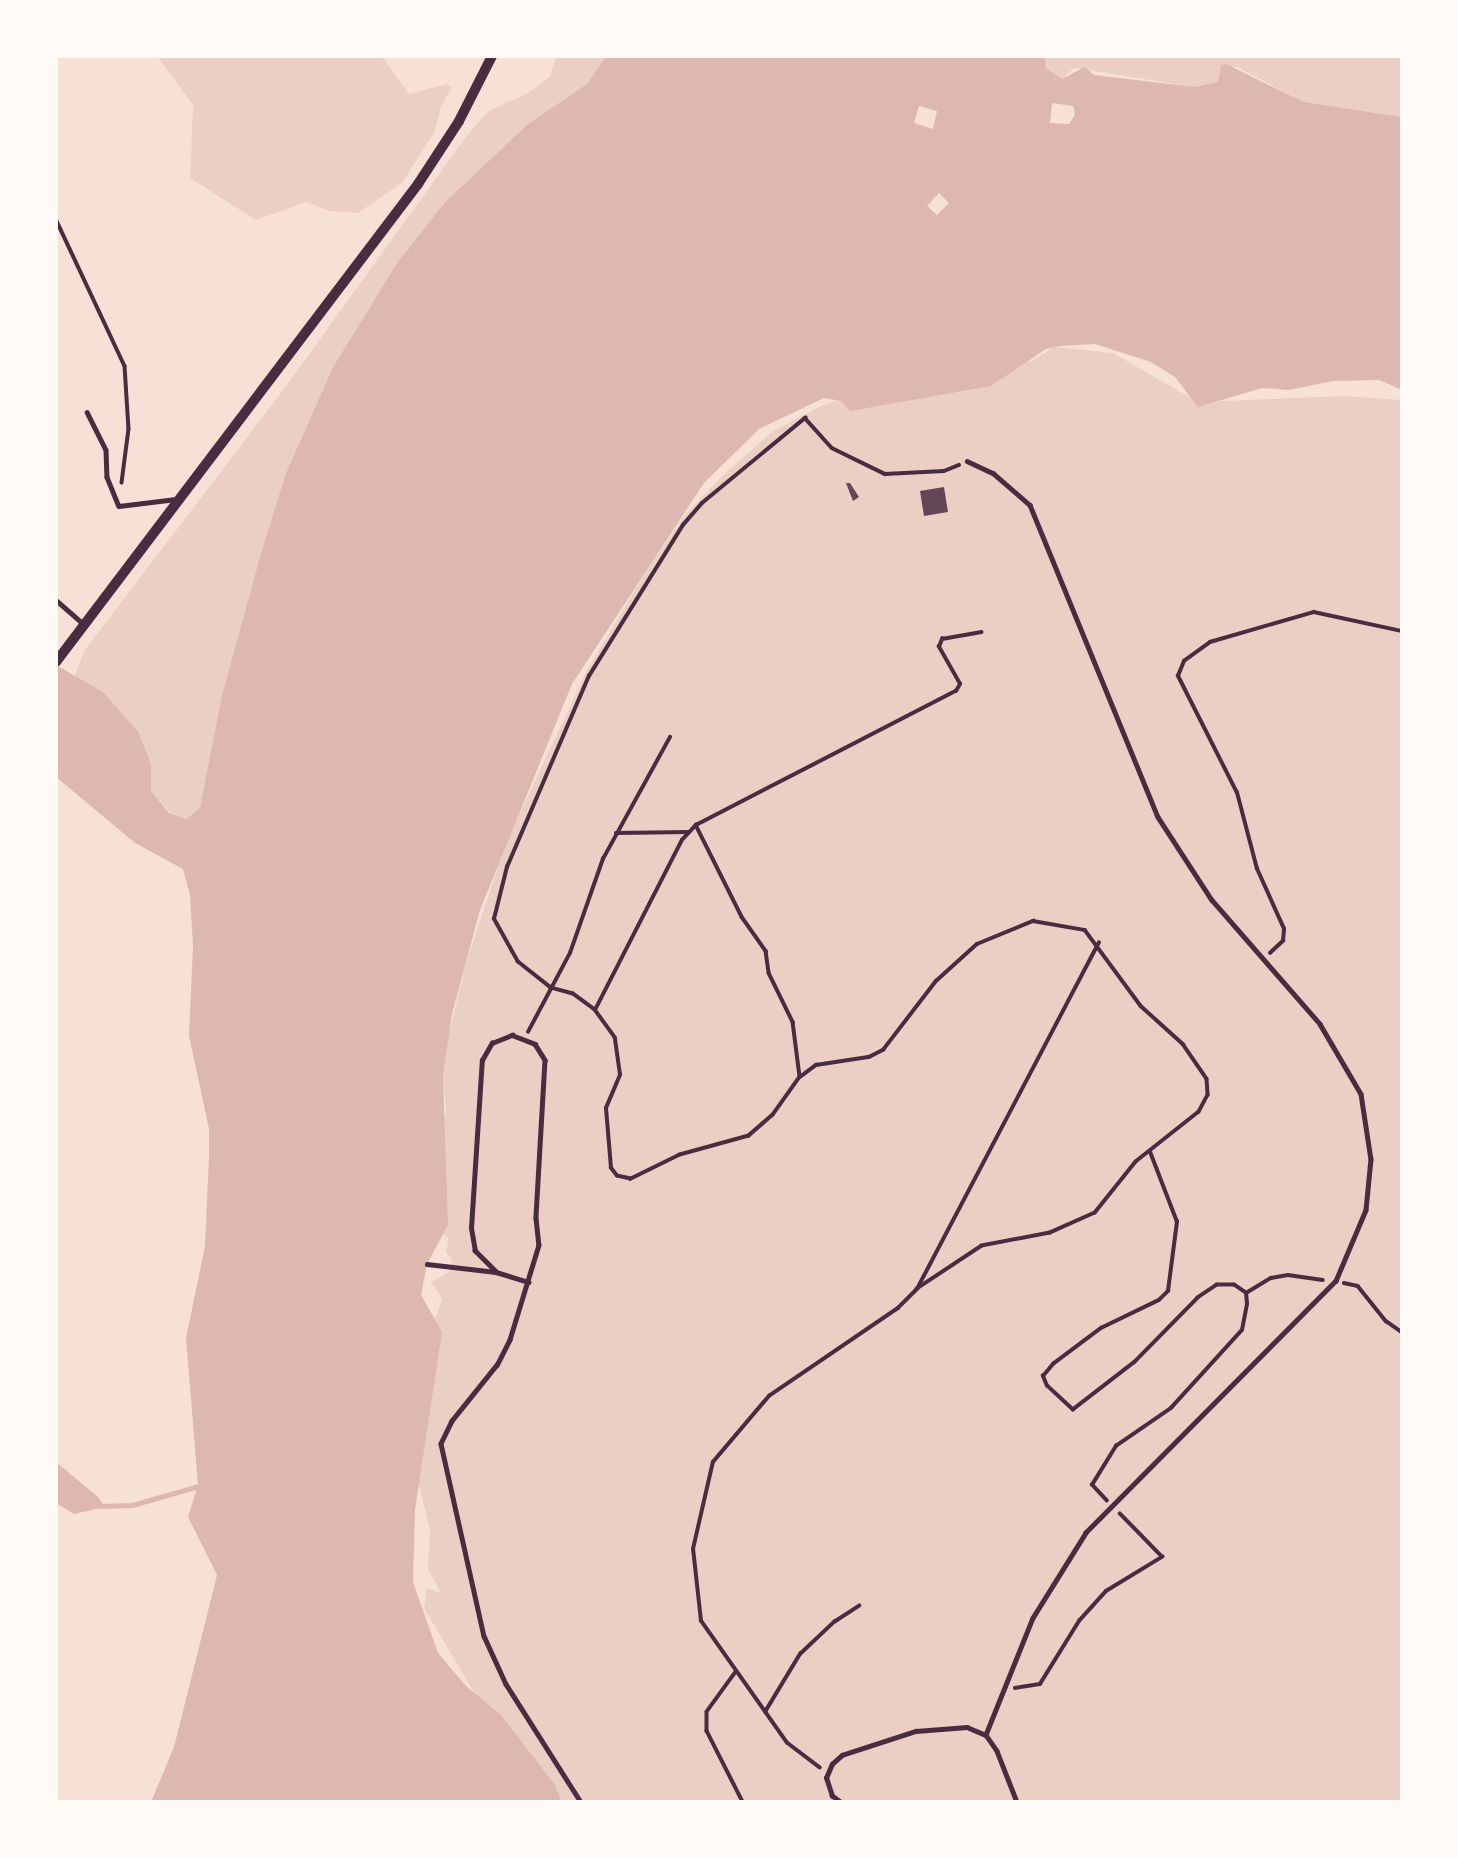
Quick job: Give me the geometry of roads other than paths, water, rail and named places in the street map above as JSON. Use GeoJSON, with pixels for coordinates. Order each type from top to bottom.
{"type":"FeatureCollection","features":[{"type":"Feature","properties":{"kind":"street"},"geometry":{"type":"LineString","coordinates":[[56,662],[184,498],[418,184],[459,121],[492,56]]}},
{"type":"Feature","properties":{"kind":"lane"},"geometry":{"type":"LineString","coordinates":[[88,412],[106,450],[107,477],[119,506],[130,508],[184,498]]}},
{"type":"Feature","properties":{"kind":"lane"},"geometry":{"type":"LineString","coordinates":[[967,461],[993,473],[1030,505],[1158,817],[1212,900],[1320,1024],[1361,1094],[1371,1159],[1366,1210],[1336,1281],[1086,1533],[1047,1591],[1004,1687],[986,1735]]}},
{"type":"Feature","properties":{"kind":"lane"},"geometry":{"type":"LineString","coordinates":[[56,600],[82,629]]}},
{"type":"Feature","properties":{"kind":"lane"},"geometry":{"type":"LineString","coordinates":[[496,1272],[475,1251],[471,1228],[482,1060],[492,1043],[512,1035],[535,1044],[545,1060],[547,1080],[536,1218],[539,1245],[510,1340],[497,1365],[452,1420],[441,1444],[484,1636],[506,1684],[581,1802]]}},
{"type":"Feature","properties":{"kind":"lane"},"geometry":{"type":"LineString","coordinates":[[427,1264],[496,1272],[528,1283]]}},
{"type":"Feature","properties":{"kind":"lane"},"geometry":{"type":"LineString","coordinates":[[840,1802],[832,1796],[829,1772],[842,1755],[916,1731],[967,1727],[986,1735],[997,1751],[1017,1802]]}},
{"type":"Feature","properties":{"kind":"waterway"},"geometry":{"type":"LineString","coordinates":[[100,1506],[132,1505],[202,1485]]}}]}
